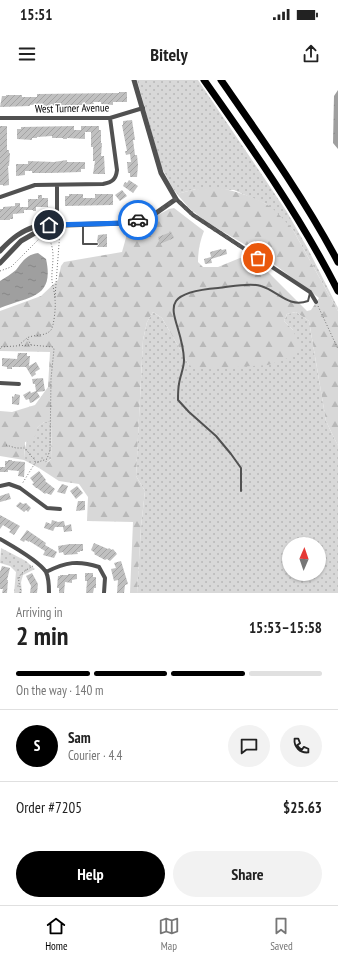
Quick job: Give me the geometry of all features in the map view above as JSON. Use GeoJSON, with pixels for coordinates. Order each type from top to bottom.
{"type":"FeatureCollection","features":[{"type":"Feature","properties":{"kind":"highway"},"geometry":{"type":"LineString","coordinates":[[204,80],[271,176],[298,219],[338,291]]}},
{"type":"Feature","properties":{"kind":"highway"},"geometry":{"type":"LineString","coordinates":[[221,80],[280,165],[338,262]]}},
{"type":"Feature","properties":{"kind":"street"},"geometry":{"type":"LineString","coordinates":[[134,80],[160,173],[176,199],[193,215],[310,292],[316,302]]}},
{"type":"Feature","properties":{"kind":"street","name":"West Turner Avenue"},"geometry":{"type":"LineString","coordinates":[[0,118],[110,118],[143,108]]}},
{"type":"Feature","properties":{"kind":"street"},"geometry":{"type":"LineString","coordinates":[[0,197],[35,185],[103,184],[111,182],[116,177],[117,170],[110,118]]}},
{"type":"Feature","properties":{"kind":"street"},"geometry":{"type":"LineString","coordinates":[[56,185],[57,224]]}},
{"type":"Feature","properties":{"kind":"street"},"geometry":{"type":"LineString","coordinates":[[0,251],[24,230],[37,226],[57,224],[126,223],[149,218],[176,199]]}},
{"type":"Feature","properties":{"kind":"street"},"geometry":{"type":"LineString","coordinates":[[0,263],[21,240],[49,225]]}},
{"type":"Feature","properties":{"kind":"street"},"geometry":{"type":"LineString","coordinates":[[0,383],[19,384]]}},
{"type":"Feature","properties":{"kind":"street"},"geometry":{"type":"LineString","coordinates":[[0,486],[9,484],[20,488],[47,508],[60,509]]}},
{"type":"Feature","properties":{"kind":"street"},"geometry":{"type":"LineString","coordinates":[[0,539],[30,557],[46,572],[49,583],[49,593]]}},
{"type":"Feature","properties":{"kind":"street"},"geometry":{"type":"LineString","coordinates":[[46,572],[68,564],[85,562],[99,567],[105,578],[104,593]]}},
{"type":"Feature","properties":{"kind":"lane"},"geometry":{"type":"LineString","coordinates":[[82,224],[83,244],[97,244]]}},
{"type":"Feature","properties":{"kind":"lane"},"geometry":{"type":"LineString","coordinates":[[241,491],[241,468],[216,436],[178,400],[178,385],[184,362],[181,340],[173,308],[177,299],[189,292],[200,289],[250,285],[261,286],[286,300],[300,304],[308,301],[310,292]]}},
{"type":"Feature","properties":{"kind":"path"},"geometry":{"type":"LineString","coordinates":[[18,346],[31,336],[46,334],[51,330],[53,324],[60,230]]}},
{"type":"Feature","properties":{"kind":"path"},"geometry":{"type":"LineString","coordinates":[[0,271],[11,268],[40,238],[46,238],[50,241],[53,252],[52,280],[55,300]]}},
{"type":"Feature","properties":{"kind":"path"},"geometry":{"type":"LineString","coordinates":[[316,302],[338,349]]}},
{"type":"Feature","properties":{"kind":"path"},"geometry":{"type":"LineString","coordinates":[[27,338],[31,345]]}},
{"type":"Feature","properties":{"kind":"path"},"geometry":{"type":"LineString","coordinates":[[0,349],[0,346],[31,345],[53,347],[55,353],[51,379],[50,450],[47,459],[36,463],[22,484]]}},
{"type":"Feature","properties":{"kind":"path"},"geometry":{"type":"LineString","coordinates":[[6,445],[16,448],[25,448],[36,463]]}},
{"type":"Feature","properties":{"kind":"path"},"geometry":{"type":"LineString","coordinates":[[20,593],[18,580],[23,572],[33,566]]}},
{"type":"Feature","properties":{"kind":"green space"},"geometry":{"type":"Polygon","coordinates":[[[137,80],[198,80],[287,212],[308,249],[338,308],[338,311],[293,230],[266,204],[234,190],[196,189],[177,194],[161,166],[137,80]]]}},
{"type":"Feature","properties":{"kind":"green space"},"geometry":{"type":"Polygon","coordinates":[[[214,187],[234,191],[254,198],[270,206],[280,216],[293,230],[338,311],[338,446],[326,421],[309,321],[296,312],[287,314],[284,321],[293,330],[300,347],[291,357],[268,365],[207,369],[196,368],[189,365],[162,318],[153,312],[147,322],[143,340],[136,476],[145,491],[137,593],[130,593],[133,522],[87,521],[88,497],[79,484],[59,481],[39,468],[42,463],[48,462],[51,459],[52,422],[44,422],[37,428],[34,440],[25,442],[24,460],[0,456],[0,411],[12,412],[35,405],[48,387],[50,352],[0,351],[0,311],[41,296],[58,280],[61,266],[64,262],[122,252],[127,234],[132,229],[169,209],[174,208],[204,231],[198,258],[198,262],[203,267],[218,267],[240,258],[247,259],[263,267],[307,311],[311,310],[319,298],[259,253],[205,221],[189,208],[177,194],[196,189],[214,187]]]}},
{"type":"Feature","properties":{"kind":"green space"},"geometry":{"type":"Polygon","coordinates":[[[153,312],[162,318],[189,365],[293,330],[284,321],[287,314],[296,312],[309,321],[326,421],[338,446],[338,593],[137,593],[145,491],[136,476],[143,340],[147,322],[153,312]]]}},
{"type":"Feature","properties":{"kind":"green space"},"geometry":{"type":"Polygon","coordinates":[[[44,422],[52,422],[51,459],[39,468],[24,460],[24,453],[28,438],[44,422]]]}},
{"type":"Feature","properties":{"kind":"green space"},"geometry":{"type":"Polygon","coordinates":[[[1,548],[26,561],[35,569],[23,575],[21,582],[22,593],[14,593],[16,572],[10,566],[0,563],[1,548]]]}},
{"type":"Feature","properties":{"kind":"water"},"geometry":{"type":"Polygon","coordinates":[[[338,90],[338,149],[333,143],[334,96],[338,90]]]}},
{"type":"Feature","properties":{"kind":"water"},"geometry":{"type":"Polygon","coordinates":[[[38,253],[46,259],[48,272],[47,282],[43,289],[29,298],[0,308],[0,281],[16,270],[28,257],[38,253]]]}},
{"type":"Feature","properties":{"kind":"building"},"geometry":{"type":"Polygon","coordinates":[[[127,92],[127,102],[113,102],[113,105],[93,102],[94,104],[82,105],[41,106],[41,104],[0,107],[2,96],[6,95],[37,97],[37,94],[127,92]]]}},
{"type":"Feature","properties":{"kind":"building"},"geometry":{"type":"Polygon","coordinates":[[[132,120],[135,140],[133,140],[135,155],[137,155],[138,165],[137,177],[130,177],[130,173],[128,173],[127,162],[131,162],[130,154],[126,155],[125,151],[127,151],[122,125],[123,121],[132,120]]]}},
{"type":"Feature","properties":{"kind":"building"},"geometry":{"type":"Polygon","coordinates":[[[0,126],[7,126],[7,150],[9,150],[10,153],[8,166],[9,185],[3,186],[0,185],[0,126]]]}},
{"type":"Feature","properties":{"kind":"building"},"geometry":{"type":"Polygon","coordinates":[[[74,126],[74,130],[81,130],[81,126],[99,126],[99,130],[101,130],[102,143],[101,156],[104,156],[105,174],[93,174],[95,161],[93,161],[93,147],[91,147],[91,132],[85,132],[85,139],[52,138],[52,136],[32,138],[32,140],[17,139],[17,129],[21,129],[21,127],[74,126]]]}},
{"type":"Feature","properties":{"kind":"building"},"geometry":{"type":"Polygon","coordinates":[[[67,160],[67,162],[85,162],[85,169],[81,169],[81,172],[32,173],[32,171],[25,171],[25,175],[16,176],[16,164],[28,164],[28,161],[54,162],[67,160]]]}},
{"type":"Feature","properties":{"kind":"building"},"geometry":{"type":"Polygon","coordinates":[[[129,180],[138,186],[133,193],[123,186],[125,182],[127,183],[129,180]]]}},
{"type":"Feature","properties":{"kind":"building"},"geometry":{"type":"Polygon","coordinates":[[[122,190],[127,196],[120,201],[115,195],[122,190]]]}},
{"type":"Feature","properties":{"kind":"building"},"geometry":{"type":"Polygon","coordinates":[[[69,194],[83,194],[83,198],[95,198],[95,194],[113,194],[113,205],[65,206],[65,196],[69,196],[69,194]]]}},
{"type":"Feature","properties":{"kind":"building"},"geometry":{"type":"Polygon","coordinates":[[[38,195],[42,195],[42,198],[48,198],[48,207],[36,207],[36,211],[24,210],[24,213],[13,214],[13,219],[0,220],[0,209],[3,209],[3,207],[15,206],[15,203],[20,203],[20,207],[28,207],[28,199],[38,199],[38,195]]]}},
{"type":"Feature","properties":{"kind":"building"},"geometry":{"type":"Polygon","coordinates":[[[171,232],[174,238],[160,244],[158,237],[171,232]]]}},
{"type":"Feature","properties":{"kind":"building"},"geometry":{"type":"Polygon","coordinates":[[[107,234],[107,247],[97,247],[99,244],[97,242],[98,235],[107,234]]]}},
{"type":"Feature","properties":{"kind":"building"},"geometry":{"type":"Polygon","coordinates":[[[226,249],[227,254],[211,259],[212,263],[205,264],[204,259],[211,257],[210,252],[226,249]]]}},
{"type":"Feature","properties":{"kind":"building"},"geometry":{"type":"Polygon","coordinates":[[[18,353],[27,353],[27,356],[30,356],[29,366],[36,362],[40,369],[35,372],[36,374],[32,377],[26,367],[12,367],[12,369],[7,369],[7,367],[2,366],[2,358],[17,359],[18,353]]]}},
{"type":"Feature","properties":{"kind":"building"},"geometry":{"type":"Polygon","coordinates":[[[43,378],[45,391],[37,392],[40,397],[30,403],[29,399],[26,400],[23,395],[30,391],[31,393],[36,391],[35,384],[33,384],[32,379],[43,378]]]}},
{"type":"Feature","properties":{"kind":"building"},"geometry":{"type":"Polygon","coordinates":[[[15,394],[20,395],[19,405],[12,404],[12,396],[14,397],[15,394]]]}},
{"type":"Feature","properties":{"kind":"building"},"geometry":{"type":"Polygon","coordinates":[[[5,461],[25,462],[24,477],[18,476],[19,471],[8,470],[8,472],[0,472],[0,467],[5,467],[5,461]]]}},
{"type":"Feature","properties":{"kind":"building"},"geometry":{"type":"Polygon","coordinates":[[[39,471],[46,480],[45,481],[55,489],[51,495],[45,494],[32,484],[34,483],[30,478],[39,471]]]}},
{"type":"Feature","properties":{"kind":"building"},"geometry":{"type":"Polygon","coordinates":[[[62,484],[68,486],[65,494],[57,492],[62,484]]]}},
{"type":"Feature","properties":{"kind":"building"},"geometry":{"type":"Polygon","coordinates":[[[77,486],[83,493],[76,499],[70,491],[77,486]]]}},
{"type":"Feature","properties":{"kind":"building"},"geometry":{"type":"Polygon","coordinates":[[[9,493],[11,499],[0,502],[0,496],[9,493]]]}},
{"type":"Feature","properties":{"kind":"building"},"geometry":{"type":"Polygon","coordinates":[[[78,501],[85,501],[85,510],[76,511],[78,501]]]}},
{"type":"Feature","properties":{"kind":"building"},"geometry":{"type":"Polygon","coordinates":[[[20,502],[23,504],[26,503],[31,508],[28,512],[26,510],[24,512],[16,506],[20,502]]]}},
{"type":"Feature","properties":{"kind":"building"},"geometry":{"type":"Polygon","coordinates":[[[0,515],[20,526],[14,535],[9,532],[11,530],[3,525],[0,529],[0,515]]]}},
{"type":"Feature","properties":{"kind":"building"},"geometry":{"type":"Polygon","coordinates":[[[52,520],[58,522],[64,521],[65,526],[71,524],[72,531],[64,532],[63,527],[55,527],[53,531],[44,528],[46,522],[51,524],[52,520]]]}},
{"type":"Feature","properties":{"kind":"building"},"geometry":{"type":"Polygon","coordinates":[[[27,530],[46,543],[45,545],[57,552],[54,558],[43,555],[45,551],[29,541],[25,540],[24,542],[20,540],[27,530]]]}},
{"type":"Feature","properties":{"kind":"building"},"geometry":{"type":"Polygon","coordinates":[[[94,543],[108,549],[113,549],[117,554],[110,561],[107,559],[105,560],[94,554],[95,553],[91,550],[94,543]]]}},
{"type":"Feature","properties":{"kind":"building"},"geometry":{"type":"Polygon","coordinates":[[[83,544],[83,551],[77,552],[78,554],[64,555],[63,552],[59,553],[58,546],[83,544]]]}},
{"type":"Feature","properties":{"kind":"building"},"geometry":{"type":"Polygon","coordinates":[[[121,561],[128,584],[125,585],[124,593],[117,593],[118,580],[114,581],[111,569],[116,568],[114,563],[121,561]]]}},
{"type":"Feature","properties":{"kind":"building"},"geometry":{"type":"Polygon","coordinates":[[[2,566],[10,568],[7,580],[7,593],[2,593],[3,589],[0,589],[0,572],[2,566]]]}},
{"type":"Feature","properties":{"kind":"building"},"geometry":{"type":"Polygon","coordinates":[[[32,573],[38,584],[37,593],[30,593],[31,586],[26,576],[32,573]]]}},
{"type":"Feature","properties":{"kind":"building"},"geometry":{"type":"Polygon","coordinates":[[[85,573],[93,573],[93,577],[96,577],[96,588],[94,588],[93,593],[86,593],[87,581],[85,581],[85,573]]]}},
{"type":"Feature","properties":{"kind":"building"},"geometry":{"type":"Polygon","coordinates":[[[77,574],[77,579],[72,580],[72,583],[65,582],[64,593],[59,593],[59,588],[57,588],[58,576],[77,574]]]}},
{"type":"Feature","properties":{"kind":"way so far"},"geometry":{"type":"LineString","coordinates":[[138,220],[149,218],[176,199],[193,215],[258,258]]}},
{"type":"Feature","properties":{"kind":"route"},"geometry":{"type":"LineString","coordinates":[[49,225],[126,223],[138,220]]}}]}
